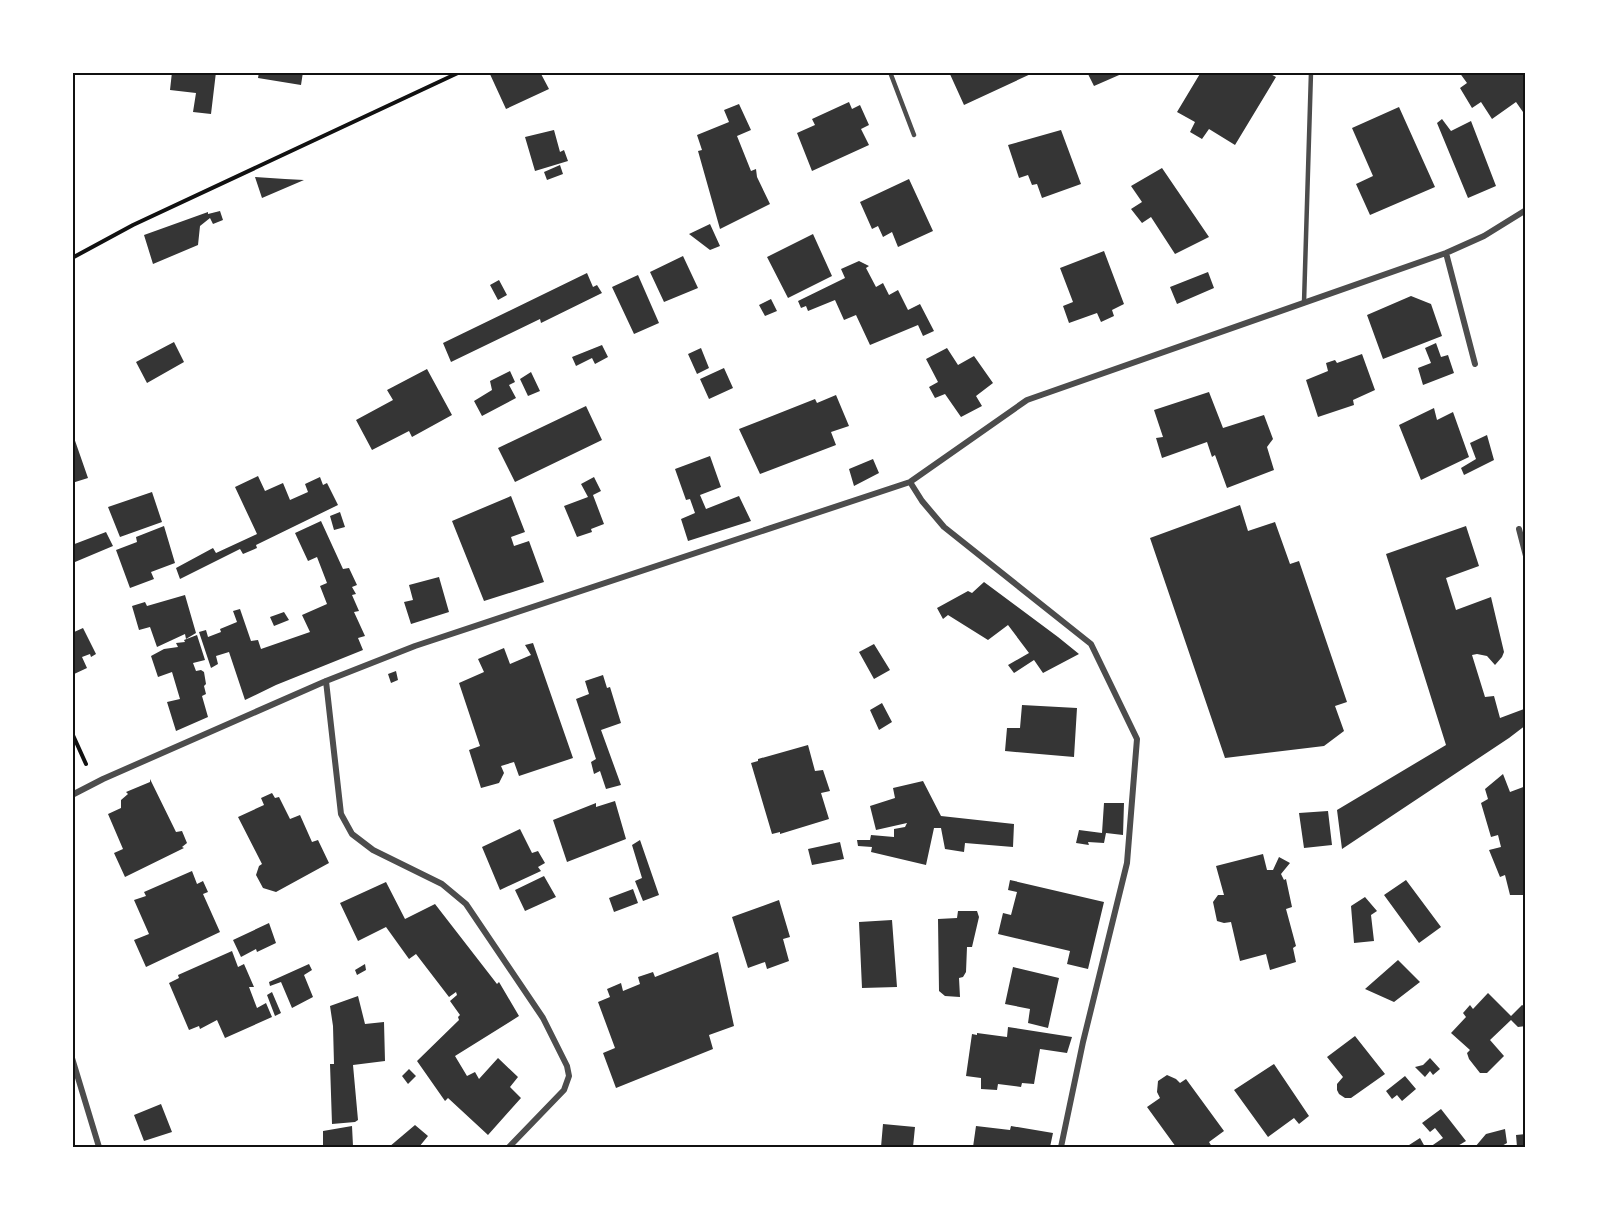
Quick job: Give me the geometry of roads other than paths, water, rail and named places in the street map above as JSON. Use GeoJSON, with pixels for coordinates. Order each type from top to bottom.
{"type":"FeatureCollection","features":[{"type":"Feature","properties":{"kind":"street"},"geometry":{"type":"LineString","coordinates":[[72,795],[103,779],[326,681],[415,646],[910,482],[1027,400],[1446,253],[1485,236],[1526,210]]}},
{"type":"Feature","properties":{"kind":"street"},"geometry":{"type":"LineString","coordinates":[[1446,253],[1475,364]]}},
{"type":"Feature","properties":{"kind":"street"},"geometry":{"type":"LineString","coordinates":[[910,482],[922,501],[944,527],[1091,644],[1137,739],[1127,864],[1083,1042],[1061,1147]]}},
{"type":"Feature","properties":{"kind":"street"},"geometry":{"type":"LineString","coordinates":[[1519,529],[1526,556]]}},
{"type":"Feature","properties":{"kind":"street"},"geometry":{"type":"LineString","coordinates":[[326,681],[341,814],[352,834],[373,850],[442,884],[466,904],[543,1018],[567,1066],[569,1076],[564,1090],[509,1147]]}},
{"type":"Feature","properties":{"kind":"street"},"geometry":{"type":"LineString","coordinates":[[72,1058],[99,1147]]}},
{"type":"Feature","properties":{"kind":"lane"},"geometry":{"type":"LineString","coordinates":[[890,72],[914,135]]}},
{"type":"Feature","properties":{"kind":"lane"},"geometry":{"type":"LineString","coordinates":[[1304,303],[1311,72]]}}]}
